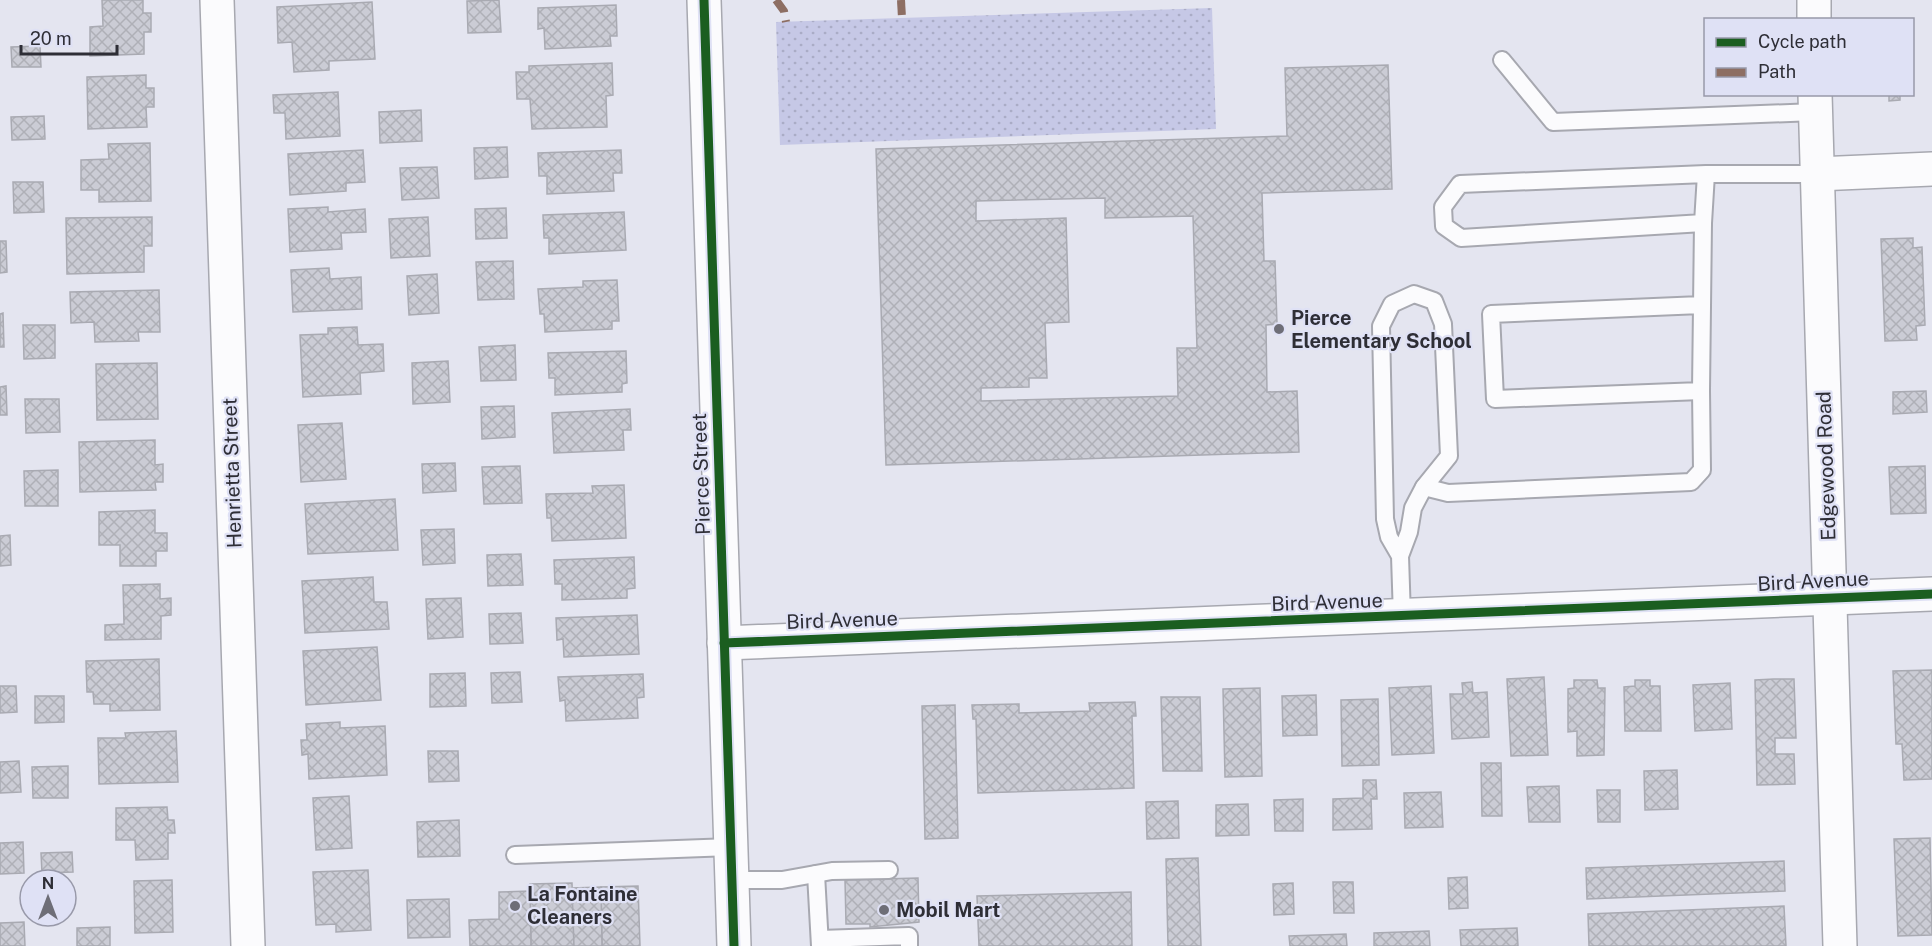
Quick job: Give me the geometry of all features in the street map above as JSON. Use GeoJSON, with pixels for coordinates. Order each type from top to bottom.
{"type":"FeatureCollection","features":[{"type":"Feature","properties":{"kind":"street","name":"Henrietta Street"},"geometry":{"type":"LineString","coordinates":[[217,0],[248,946]]}},
{"type":"Feature","properties":{"kind":"street","name":"Pierce Street"},"geometry":{"type":"LineString","coordinates":[[704,0],[734,946]]}},
{"type":"Feature","properties":{"kind":"street"},"geometry":{"type":"LineString","coordinates":[[1814,0],[1814,18]]}},
{"type":"Feature","properties":{"kind":"street","name":"Edgewood Road"},"geometry":{"type":"LineString","coordinates":[[1815,103],[1840,946]]}},
{"type":"Feature","properties":{"kind":"street"},"geometry":{"type":"LineString","coordinates":[[1817,174],[1932,169]]}},
{"type":"Feature","properties":{"kind":"street","name":"Bird Avenue"},"geometry":{"type":"LineString","coordinates":[[724,644],[1932,594]]}},
{"type":"Feature","properties":{"kind":"lane"},"geometry":{"type":"LineString","coordinates":[[1502,60],[1553,122],[1815,103]]}},
{"type":"Feature","properties":{"kind":"lane"},"geometry":{"type":"LineString","coordinates":[[1424,487],[1449,493],[1691,482],[1702,470],[1701,305],[1706,174]]}},
{"type":"Feature","properties":{"kind":"lane"},"geometry":{"type":"LineString","coordinates":[[1703,223],[1461,238],[1444,226],[1443,207],[1460,184],[1706,174],[1817,174]]}},
{"type":"Feature","properties":{"kind":"lane"},"geometry":{"type":"LineString","coordinates":[[1400,556],[1389,537],[1385,519],[1381,326],[1392,304],[1414,294],[1434,301],[1443,324],[1449,456],[1424,487],[1413,508],[1409,532],[1400,556],[1402,617]]}},
{"type":"Feature","properties":{"kind":"lane"},"geometry":{"type":"LineString","coordinates":[[1701,305],[1491,314],[1495,399],[1701,391]]}},
{"type":"Feature","properties":{"kind":"lane"},"geometry":{"type":"LineString","coordinates":[[515,855],[731,847]]}},
{"type":"Feature","properties":{"kind":"lane"},"geometry":{"type":"LineString","coordinates":[[732,880],[782,880],[832,871],[889,870]]}},
{"type":"Feature","properties":{"kind":"lane"},"geometry":{"type":"LineString","coordinates":[[816,874],[820,942],[909,936],[909,946]]}},
{"type":"Feature","properties":{"kind":"shaded area"},"geometry":{"type":"Polygon","coordinates":[[[1212,8],[1216,129],[780,145],[776,22],[1212,8]]]}},
{"type":"Feature","properties":{"kind":"building"},"geometry":{"type":"Polygon","coordinates":[[[102,0],[143,0],[143,13],[151,13],[151,32],[144,32],[144,54],[90,56],[90,27],[103,26],[102,0]]]}},
{"type":"Feature","properties":{"kind":"building"},"geometry":{"type":"Polygon","coordinates":[[[499,0],[501,32],[468,33],[467,1],[499,0]]]}},
{"type":"Feature","properties":{"kind":"building"},"geometry":{"type":"Polygon","coordinates":[[[372,2],[375,59],[329,61],[329,70],[294,72],[292,42],[278,43],[277,7],[372,2]]]}},
{"type":"Feature","properties":{"kind":"building"},"geometry":{"type":"Polygon","coordinates":[[[616,5],[617,36],[610,36],[611,46],[545,49],[544,28],[538,29],[538,8],[616,5]]]}},
{"type":"Feature","properties":{"kind":"building"},"geometry":{"type":"Polygon","coordinates":[[[40,46],[41,67],[12,67],[11,47],[40,46]]]}},
{"type":"Feature","properties":{"kind":"building"},"geometry":{"type":"Polygon","coordinates":[[[612,63],[613,95],[606,96],[607,127],[532,129],[530,99],[517,99],[516,72],[529,72],[529,66],[612,63]]]}},
{"type":"Feature","properties":{"kind":"building"},"geometry":{"type":"Polygon","coordinates":[[[1388,65],[1392,189],[1262,193],[1264,261],[1275,261],[1277,324],[1266,325],[1267,392],[1297,391],[1299,452],[886,465],[876,149],[1287,136],[1285,68],[1388,65]],[[1105,198],[976,201],[976,221],[1066,218],[1069,322],[1045,323],[1047,378],[1029,378],[1029,387],[981,388],[981,401],[1178,396],[1177,348],[1197,348],[1193,216],[1105,218],[1105,198]]]}},
{"type":"Feature","properties":{"kind":"building"},"geometry":{"type":"Polygon","coordinates":[[[146,75],[146,88],[154,88],[154,107],[146,107],[147,127],[88,129],[87,77],[146,75]]]}},
{"type":"Feature","properties":{"kind":"building"},"geometry":{"type":"Polygon","coordinates":[[[338,92],[340,136],[286,139],[285,113],[274,113],[273,95],[338,92]]]}},
{"type":"Feature","properties":{"kind":"building"},"geometry":{"type":"Polygon","coordinates":[[[1889,96],[1900,96],[1900,100],[1889,101],[1889,96]]]}},
{"type":"Feature","properties":{"kind":"building"},"geometry":{"type":"Polygon","coordinates":[[[421,110],[422,141],[380,143],[379,112],[421,110]]]}},
{"type":"Feature","properties":{"kind":"building"},"geometry":{"type":"Polygon","coordinates":[[[44,116],[45,139],[12,140],[11,117],[44,116]]]}},
{"type":"Feature","properties":{"kind":"building"},"geometry":{"type":"Polygon","coordinates":[[[150,143],[151,201],[99,202],[99,190],[81,190],[81,160],[109,159],[108,144],[150,143]]]}},
{"type":"Feature","properties":{"kind":"building"},"geometry":{"type":"Polygon","coordinates":[[[507,147],[508,177],[475,179],[474,148],[507,147]]]}},
{"type":"Feature","properties":{"kind":"building"},"geometry":{"type":"Polygon","coordinates":[[[363,150],[365,182],[346,183],[346,191],[290,195],[288,154],[363,150]]]}},
{"type":"Feature","properties":{"kind":"building"},"geometry":{"type":"Polygon","coordinates":[[[621,150],[622,173],[613,173],[614,191],[547,194],[547,176],[539,176],[538,153],[621,150]]]}},
{"type":"Feature","properties":{"kind":"building"},"geometry":{"type":"Polygon","coordinates":[[[437,167],[439,198],[402,200],[400,168],[437,167]]]}},
{"type":"Feature","properties":{"kind":"building"},"geometry":{"type":"Polygon","coordinates":[[[13,182],[43,182],[44,212],[14,213],[13,182]]]}},
{"type":"Feature","properties":{"kind":"building"},"geometry":{"type":"Polygon","coordinates":[[[328,207],[328,212],[365,209],[366,232],[341,233],[342,249],[290,252],[288,209],[328,207]]]}},
{"type":"Feature","properties":{"kind":"building"},"geometry":{"type":"Polygon","coordinates":[[[506,208],[507,238],[476,239],[475,209],[506,208]]]}},
{"type":"Feature","properties":{"kind":"building"},"geometry":{"type":"Polygon","coordinates":[[[624,212],[626,250],[549,254],[549,238],[544,238],[543,215],[624,212]]]}},
{"type":"Feature","properties":{"kind":"building"},"geometry":{"type":"Polygon","coordinates":[[[152,217],[152,246],[144,246],[144,272],[67,274],[66,218],[152,217]]]}},
{"type":"Feature","properties":{"kind":"building"},"geometry":{"type":"Polygon","coordinates":[[[428,217],[430,256],[391,258],[389,219],[428,217]]]}},
{"type":"Feature","properties":{"kind":"building"},"geometry":{"type":"Polygon","coordinates":[[[1913,238],[1913,248],[1922,247],[1925,325],[1916,326],[1917,340],[1885,341],[1881,239],[1913,238]]]}},
{"type":"Feature","properties":{"kind":"building"},"geometry":{"type":"Polygon","coordinates":[[[0,241],[6,241],[7,272],[0,273],[0,241]]]}},
{"type":"Feature","properties":{"kind":"building"},"geometry":{"type":"Polygon","coordinates":[[[513,261],[514,299],[478,300],[476,262],[513,261]]]}},
{"type":"Feature","properties":{"kind":"building"},"geometry":{"type":"Polygon","coordinates":[[[329,268],[330,279],[361,277],[362,309],[293,312],[291,270],[329,268]]]}},
{"type":"Feature","properties":{"kind":"building"},"geometry":{"type":"Polygon","coordinates":[[[437,274],[439,313],[409,315],[407,276],[437,274]]]}},
{"type":"Feature","properties":{"kind":"building"},"geometry":{"type":"Polygon","coordinates":[[[617,280],[619,321],[612,321],[612,329],[545,332],[544,314],[540,314],[538,289],[583,287],[583,281],[617,280]]]}},
{"type":"Feature","properties":{"kind":"building"},"geometry":{"type":"Polygon","coordinates":[[[159,290],[160,332],[138,332],[139,341],[95,342],[94,322],[71,323],[70,292],[159,290]]]}},
{"type":"Feature","properties":{"kind":"building"},"geometry":{"type":"Polygon","coordinates":[[[3,313],[4,347],[0,347],[0,314],[3,313]]]}},
{"type":"Feature","properties":{"kind":"building"},"geometry":{"type":"Polygon","coordinates":[[[23,325],[55,325],[55,358],[24,359],[23,325]]]}},
{"type":"Feature","properties":{"kind":"building"},"geometry":{"type":"Polygon","coordinates":[[[357,327],[358,345],[383,344],[384,371],[360,373],[361,394],[303,397],[300,335],[328,334],[328,328],[357,327]]]}},
{"type":"Feature","properties":{"kind":"building"},"geometry":{"type":"Polygon","coordinates":[[[515,345],[516,380],[481,381],[479,347],[515,345]]]}},
{"type":"Feature","properties":{"kind":"building"},"geometry":{"type":"Polygon","coordinates":[[[626,351],[627,383],[622,384],[622,392],[555,395],[555,378],[549,378],[548,353],[626,351]]]}},
{"type":"Feature","properties":{"kind":"building"},"geometry":{"type":"Polygon","coordinates":[[[448,361],[450,402],[413,404],[412,363],[448,361]]]}},
{"type":"Feature","properties":{"kind":"building"},"geometry":{"type":"Polygon","coordinates":[[[157,363],[158,419],[97,420],[96,364],[157,363]]]}},
{"type":"Feature","properties":{"kind":"building"},"geometry":{"type":"Polygon","coordinates":[[[6,386],[7,415],[0,415],[0,387],[6,386]]]}},
{"type":"Feature","properties":{"kind":"building"},"geometry":{"type":"Polygon","coordinates":[[[1926,391],[1927,412],[1893,414],[1893,392],[1926,391]]]}},
{"type":"Feature","properties":{"kind":"building"},"geometry":{"type":"Polygon","coordinates":[[[25,399],[59,399],[60,432],[26,433],[25,399]]]}},
{"type":"Feature","properties":{"kind":"building"},"geometry":{"type":"Polygon","coordinates":[[[514,406],[515,437],[482,439],[481,407],[514,406]]]}},
{"type":"Feature","properties":{"kind":"building"},"geometry":{"type":"Polygon","coordinates":[[[630,409],[631,430],[623,430],[624,450],[554,453],[552,413],[630,409]]]}},
{"type":"Feature","properties":{"kind":"building"},"geometry":{"type":"Polygon","coordinates":[[[342,423],[346,479],[301,482],[298,425],[342,423]]]}},
{"type":"Feature","properties":{"kind":"building"},"geometry":{"type":"Polygon","coordinates":[[[155,440],[155,465],[163,464],[163,482],[155,482],[156,490],[80,492],[79,442],[155,440]]]}},
{"type":"Feature","properties":{"kind":"building"},"geometry":{"type":"Polygon","coordinates":[[[455,463],[456,491],[423,493],[422,464],[455,463]]]}},
{"type":"Feature","properties":{"kind":"building"},"geometry":{"type":"Polygon","coordinates":[[[520,466],[522,503],[484,504],[482,467],[520,466]]]}},
{"type":"Feature","properties":{"kind":"building"},"geometry":{"type":"Polygon","coordinates":[[[1925,466],[1926,513],[1891,514],[1889,467],[1925,466]]]}},
{"type":"Feature","properties":{"kind":"building"},"geometry":{"type":"Polygon","coordinates":[[[58,470],[58,506],[25,506],[24,471],[58,470]]]}},
{"type":"Feature","properties":{"kind":"building"},"geometry":{"type":"Polygon","coordinates":[[[624,485],[626,538],[552,541],[551,518],[547,518],[546,494],[593,493],[592,486],[624,485]]]}},
{"type":"Feature","properties":{"kind":"building"},"geometry":{"type":"Polygon","coordinates":[[[395,499],[398,550],[308,554],[305,504],[395,499]]]}},
{"type":"Feature","properties":{"kind":"building"},"geometry":{"type":"Polygon","coordinates":[[[155,510],[155,533],[167,533],[167,551],[156,551],[156,566],[120,566],[120,545],[99,545],[99,512],[155,510]]]}},
{"type":"Feature","properties":{"kind":"building"},"geometry":{"type":"Polygon","coordinates":[[[454,529],[455,563],[423,565],[421,530],[454,529]]]}},
{"type":"Feature","properties":{"kind":"building"},"geometry":{"type":"Polygon","coordinates":[[[10,535],[11,565],[0,566],[0,536],[10,535]]]}},
{"type":"Feature","properties":{"kind":"building"},"geometry":{"type":"Polygon","coordinates":[[[521,554],[523,585],[488,586],[487,555],[521,554]]]}},
{"type":"Feature","properties":{"kind":"building"},"geometry":{"type":"Polygon","coordinates":[[[634,557],[635,588],[627,589],[627,598],[562,600],[562,584],[555,584],[554,560],[634,557]]]}},
{"type":"Feature","properties":{"kind":"building"},"geometry":{"type":"Polygon","coordinates":[[[373,577],[374,602],[387,602],[389,629],[305,633],[302,581],[373,577]]]}},
{"type":"Feature","properties":{"kind":"building"},"geometry":{"type":"Polygon","coordinates":[[[160,584],[160,599],[171,598],[171,615],[161,616],[161,639],[105,640],[105,625],[124,624],[123,585],[160,584]]]}},
{"type":"Feature","properties":{"kind":"building"},"geometry":{"type":"Polygon","coordinates":[[[461,598],[463,637],[428,639],[426,599],[461,598]]]}},
{"type":"Feature","properties":{"kind":"building"},"geometry":{"type":"Polygon","coordinates":[[[521,613],[523,643],[490,644],[489,614],[521,613]]]}},
{"type":"Feature","properties":{"kind":"building"},"geometry":{"type":"Polygon","coordinates":[[[637,615],[639,654],[564,657],[563,639],[557,640],[556,618],[637,615]]]}},
{"type":"Feature","properties":{"kind":"building"},"geometry":{"type":"Polygon","coordinates":[[[377,647],[381,700],[306,705],[303,651],[377,647]]]}},
{"type":"Feature","properties":{"kind":"building"},"geometry":{"type":"Polygon","coordinates":[[[159,659],[160,710],[110,711],[110,704],[94,704],[93,692],[87,692],[86,661],[159,659]]]}},
{"type":"Feature","properties":{"kind":"building"},"geometry":{"type":"Polygon","coordinates":[[[1932,670],[1932,779],[1904,780],[1902,744],[1896,744],[1893,671],[1932,670]]]}},
{"type":"Feature","properties":{"kind":"building"},"geometry":{"type":"Polygon","coordinates":[[[520,672],[522,702],[492,703],[491,673],[520,672]]]}},
{"type":"Feature","properties":{"kind":"building"},"geometry":{"type":"Polygon","coordinates":[[[465,673],[466,706],[430,707],[430,674],[465,673]]]}},
{"type":"Feature","properties":{"kind":"building"},"geometry":{"type":"Polygon","coordinates":[[[643,674],[644,697],[637,698],[638,718],[566,721],[565,700],[560,701],[558,677],[643,674]]]}},
{"type":"Feature","properties":{"kind":"building"},"geometry":{"type":"Polygon","coordinates":[[[1544,677],[1548,755],[1511,756],[1507,679],[1544,677]]]}},
{"type":"Feature","properties":{"kind":"building"},"geometry":{"type":"Polygon","coordinates":[[[1794,679],[1796,738],[1775,738],[1775,754],[1794,754],[1795,784],[1757,785],[1755,680],[1794,679]]]}},
{"type":"Feature","properties":{"kind":"building"},"geometry":{"type":"Polygon","coordinates":[[[1574,680],[1597,680],[1598,688],[1605,688],[1604,755],[1577,756],[1577,731],[1568,732],[1568,689],[1574,688],[1574,680]]]}},
{"type":"Feature","properties":{"kind":"building"},"geometry":{"type":"Polygon","coordinates":[[[1635,680],[1650,680],[1650,686],[1660,686],[1661,731],[1625,731],[1624,687],[1635,686],[1635,680]]]}},
{"type":"Feature","properties":{"kind":"building"},"geometry":{"type":"Polygon","coordinates":[[[1472,682],[1473,693],[1487,692],[1489,737],[1452,739],[1450,694],[1463,694],[1462,683],[1472,682]]]}},
{"type":"Feature","properties":{"kind":"building"},"geometry":{"type":"Polygon","coordinates":[[[1730,683],[1732,729],[1695,731],[1693,685],[1730,683]]]}},
{"type":"Feature","properties":{"kind":"building"},"geometry":{"type":"Polygon","coordinates":[[[0,686],[16,686],[17,712],[0,713],[0,686]]]}},
{"type":"Feature","properties":{"kind":"building"},"geometry":{"type":"Polygon","coordinates":[[[1431,686],[1434,753],[1392,755],[1389,688],[1431,686]]]}},
{"type":"Feature","properties":{"kind":"building"},"geometry":{"type":"Polygon","coordinates":[[[1260,688],[1262,776],[1225,777],[1223,689],[1260,688]]]}},
{"type":"Feature","properties":{"kind":"building"},"geometry":{"type":"Polygon","coordinates":[[[1316,695],[1317,735],[1283,736],[1282,696],[1316,695]]]}},
{"type":"Feature","properties":{"kind":"building"},"geometry":{"type":"Polygon","coordinates":[[[35,696],[64,696],[64,722],[35,723],[35,696]]]}},
{"type":"Feature","properties":{"kind":"building"},"geometry":{"type":"Polygon","coordinates":[[[1161,697],[1200,697],[1202,771],[1163,771],[1161,697]]]}},
{"type":"Feature","properties":{"kind":"building"},"geometry":{"type":"Polygon","coordinates":[[[1378,699],[1379,765],[1342,766],[1341,700],[1378,699]]]}},
{"type":"Feature","properties":{"kind":"building"},"geometry":{"type":"Polygon","coordinates":[[[1135,702],[1136,716],[1132,716],[1134,788],[978,793],[976,719],[973,719],[972,705],[1019,704],[1019,713],[1090,711],[1089,703],[1135,702]]]}},
{"type":"Feature","properties":{"kind":"building"},"geometry":{"type":"Polygon","coordinates":[[[955,705],[958,838],[925,839],[922,706],[955,705]]]}},
{"type":"Feature","properties":{"kind":"building"},"geometry":{"type":"Polygon","coordinates":[[[340,722],[340,728],[385,726],[387,775],[309,779],[308,754],[302,755],[301,740],[307,740],[306,724],[340,722]]]}},
{"type":"Feature","properties":{"kind":"building"},"geometry":{"type":"Polygon","coordinates":[[[176,731],[178,782],[99,784],[98,738],[126,738],[125,733],[176,731]]]}},
{"type":"Feature","properties":{"kind":"building"},"geometry":{"type":"Polygon","coordinates":[[[428,751],[458,751],[459,781],[429,782],[428,751]]]}},
{"type":"Feature","properties":{"kind":"building"},"geometry":{"type":"Polygon","coordinates":[[[19,761],[21,792],[0,793],[0,762],[19,761]]]}},
{"type":"Feature","properties":{"kind":"building"},"geometry":{"type":"Polygon","coordinates":[[[1481,763],[1501,763],[1502,816],[1482,816],[1481,763]]]}},
{"type":"Feature","properties":{"kind":"building"},"geometry":{"type":"Polygon","coordinates":[[[68,766],[68,798],[33,798],[32,767],[68,766]]]}},
{"type":"Feature","properties":{"kind":"building"},"geometry":{"type":"Polygon","coordinates":[[[1677,770],[1678,809],[1645,810],[1644,771],[1677,770]]]}},
{"type":"Feature","properties":{"kind":"building"},"geometry":{"type":"Polygon","coordinates":[[[1363,780],[1376,780],[1377,799],[1371,799],[1372,829],[1333,830],[1333,799],[1363,798],[1363,780]]]}},
{"type":"Feature","properties":{"kind":"building"},"geometry":{"type":"Polygon","coordinates":[[[1559,786],[1560,822],[1529,822],[1527,787],[1559,786]]]}},
{"type":"Feature","properties":{"kind":"building"},"geometry":{"type":"Polygon","coordinates":[[[1597,790],[1620,790],[1620,822],[1598,822],[1597,790]]]}},
{"type":"Feature","properties":{"kind":"building"},"geometry":{"type":"Polygon","coordinates":[[[1441,792],[1443,827],[1405,828],[1404,793],[1441,792]]]}},
{"type":"Feature","properties":{"kind":"building"},"geometry":{"type":"Polygon","coordinates":[[[349,796],[352,848],[316,850],[313,798],[349,796]]]}},
{"type":"Feature","properties":{"kind":"building"},"geometry":{"type":"Polygon","coordinates":[[[1303,799],[1303,831],[1275,831],[1274,800],[1303,799]]]}},
{"type":"Feature","properties":{"kind":"building"},"geometry":{"type":"Polygon","coordinates":[[[1178,801],[1179,838],[1147,839],[1146,802],[1178,801]]]}},
{"type":"Feature","properties":{"kind":"building"},"geometry":{"type":"Polygon","coordinates":[[[1248,804],[1249,835],[1216,836],[1216,805],[1248,804]]]}},
{"type":"Feature","properties":{"kind":"building"},"geometry":{"type":"Polygon","coordinates":[[[167,807],[168,820],[174,820],[175,833],[168,833],[168,859],[136,860],[135,840],[116,840],[116,808],[167,807]]]}},
{"type":"Feature","properties":{"kind":"building"},"geometry":{"type":"Polygon","coordinates":[[[459,820],[460,856],[418,857],[417,822],[459,820]]]}},
{"type":"Feature","properties":{"kind":"building"},"geometry":{"type":"Polygon","coordinates":[[[1930,838],[1932,935],[1898,936],[1894,839],[1930,838]]]}},
{"type":"Feature","properties":{"kind":"building"},"geometry":{"type":"Polygon","coordinates":[[[23,842],[24,868],[18,868],[18,873],[0,874],[0,843],[23,842]]]}},
{"type":"Feature","properties":{"kind":"building"},"geometry":{"type":"Polygon","coordinates":[[[72,852],[73,868],[42,868],[41,853],[72,852]]]}},
{"type":"Feature","properties":{"kind":"building"},"geometry":{"type":"Polygon","coordinates":[[[1198,858],[1201,946],[1168,946],[1166,859],[1198,858]]]}},
{"type":"Feature","properties":{"kind":"building"},"geometry":{"type":"Polygon","coordinates":[[[1784,861],[1785,891],[1587,899],[1586,868],[1784,861]]]}},
{"type":"Feature","properties":{"kind":"building"},"geometry":{"type":"Polygon","coordinates":[[[368,870],[371,930],[336,932],[336,924],[316,925],[313,872],[368,870]]]}},
{"type":"Feature","properties":{"kind":"building"},"geometry":{"type":"Polygon","coordinates":[[[1467,877],[1468,908],[1449,909],[1448,878],[1467,877]]]}},
{"type":"Feature","properties":{"kind":"building"},"geometry":{"type":"Polygon","coordinates":[[[918,878],[919,922],[870,927],[870,924],[846,924],[845,880],[918,878]]]}},
{"type":"Feature","properties":{"kind":"building"},"geometry":{"type":"Polygon","coordinates":[[[172,880],[173,932],[135,933],[134,881],[172,880]]]}},
{"type":"Feature","properties":{"kind":"building"},"geometry":{"type":"Polygon","coordinates":[[[1333,882],[1353,882],[1354,913],[1334,913],[1333,882]]]}},
{"type":"Feature","properties":{"kind":"building"},"geometry":{"type":"Polygon","coordinates":[[[572,883],[574,946],[531,946],[530,884],[572,883]]]}},
{"type":"Feature","properties":{"kind":"building"},"geometry":{"type":"Polygon","coordinates":[[[1293,883],[1294,914],[1274,915],[1273,884],[1293,883]]]}},
{"type":"Feature","properties":{"kind":"building"},"geometry":{"type":"Polygon","coordinates":[[[638,886],[640,946],[602,946],[601,887],[638,886]]]}},
{"type":"Feature","properties":{"kind":"building"},"geometry":{"type":"Polygon","coordinates":[[[601,887],[602,946],[574,946],[572,888],[601,887]]]}},
{"type":"Feature","properties":{"kind":"building","name":"La Fontaine Cleaners"},"geometry":{"type":"Polygon","coordinates":[[[530,891],[531,946],[470,946],[469,920],[499,919],[499,892],[530,891]]]}},
{"type":"Feature","properties":{"kind":"building"},"geometry":{"type":"Polygon","coordinates":[[[1131,892],[1132,946],[979,946],[977,896],[1131,892]]]}},
{"type":"Feature","properties":{"kind":"building"},"geometry":{"type":"Polygon","coordinates":[[[449,899],[450,937],[408,938],[407,900],[449,899]]]}},
{"type":"Feature","properties":{"kind":"building"},"geometry":{"type":"Polygon","coordinates":[[[1784,906],[1786,946],[1589,946],[1588,914],[1784,906]]]}},
{"type":"Feature","properties":{"kind":"building"},"geometry":{"type":"Polygon","coordinates":[[[18,922],[18,928],[24,928],[25,946],[0,946],[0,923],[18,922]]]}},
{"type":"Feature","properties":{"kind":"building"},"geometry":{"type":"Polygon","coordinates":[[[110,927],[110,946],[77,946],[78,928],[110,927]]]}},
{"type":"Feature","properties":{"kind":"building"},"geometry":{"type":"Polygon","coordinates":[[[1517,928],[1518,946],[1461,946],[1460,930],[1517,928]]]}},
{"type":"Feature","properties":{"kind":"building"},"geometry":{"type":"Polygon","coordinates":[[[1429,931],[1430,946],[1374,946],[1374,933],[1429,931]]]}},
{"type":"Feature","properties":{"kind":"building"},"geometry":{"type":"Polygon","coordinates":[[[1346,934],[1347,946],[1290,946],[1289,936],[1346,934]]]}},
{"type":"Feature","properties":{"kind":"marked path"},"geometry":{"type":"LineString","coordinates":[[776,0],[784,11],[786,22]]}},
{"type":"Feature","properties":{"kind":"marked path"},"geometry":{"type":"LineString","coordinates":[[901,0],[902,18]]}},
{"type":"Feature","properties":{"kind":"cycle path"},"geometry":{"type":"LineString","coordinates":[[704,0],[734,946]]}},
{"type":"Feature","properties":{"kind":"cycle path"},"geometry":{"type":"LineString","coordinates":[[724,643],[1932,594]]}},
{"type":"Feature","properties":{"kind":"place","name":"Pierce Elementary School"},"geometry":{"type":"Point","coordinates":[1279,329]}},
{"type":"Feature","properties":{"kind":"place","name":"La Fontaine Cleaners"},"geometry":{"type":"Point","coordinates":[515,906]}},
{"type":"Feature","properties":{"kind":"place","name":"Mobil Mart"},"geometry":{"type":"Point","coordinates":[884,910]}}]}
